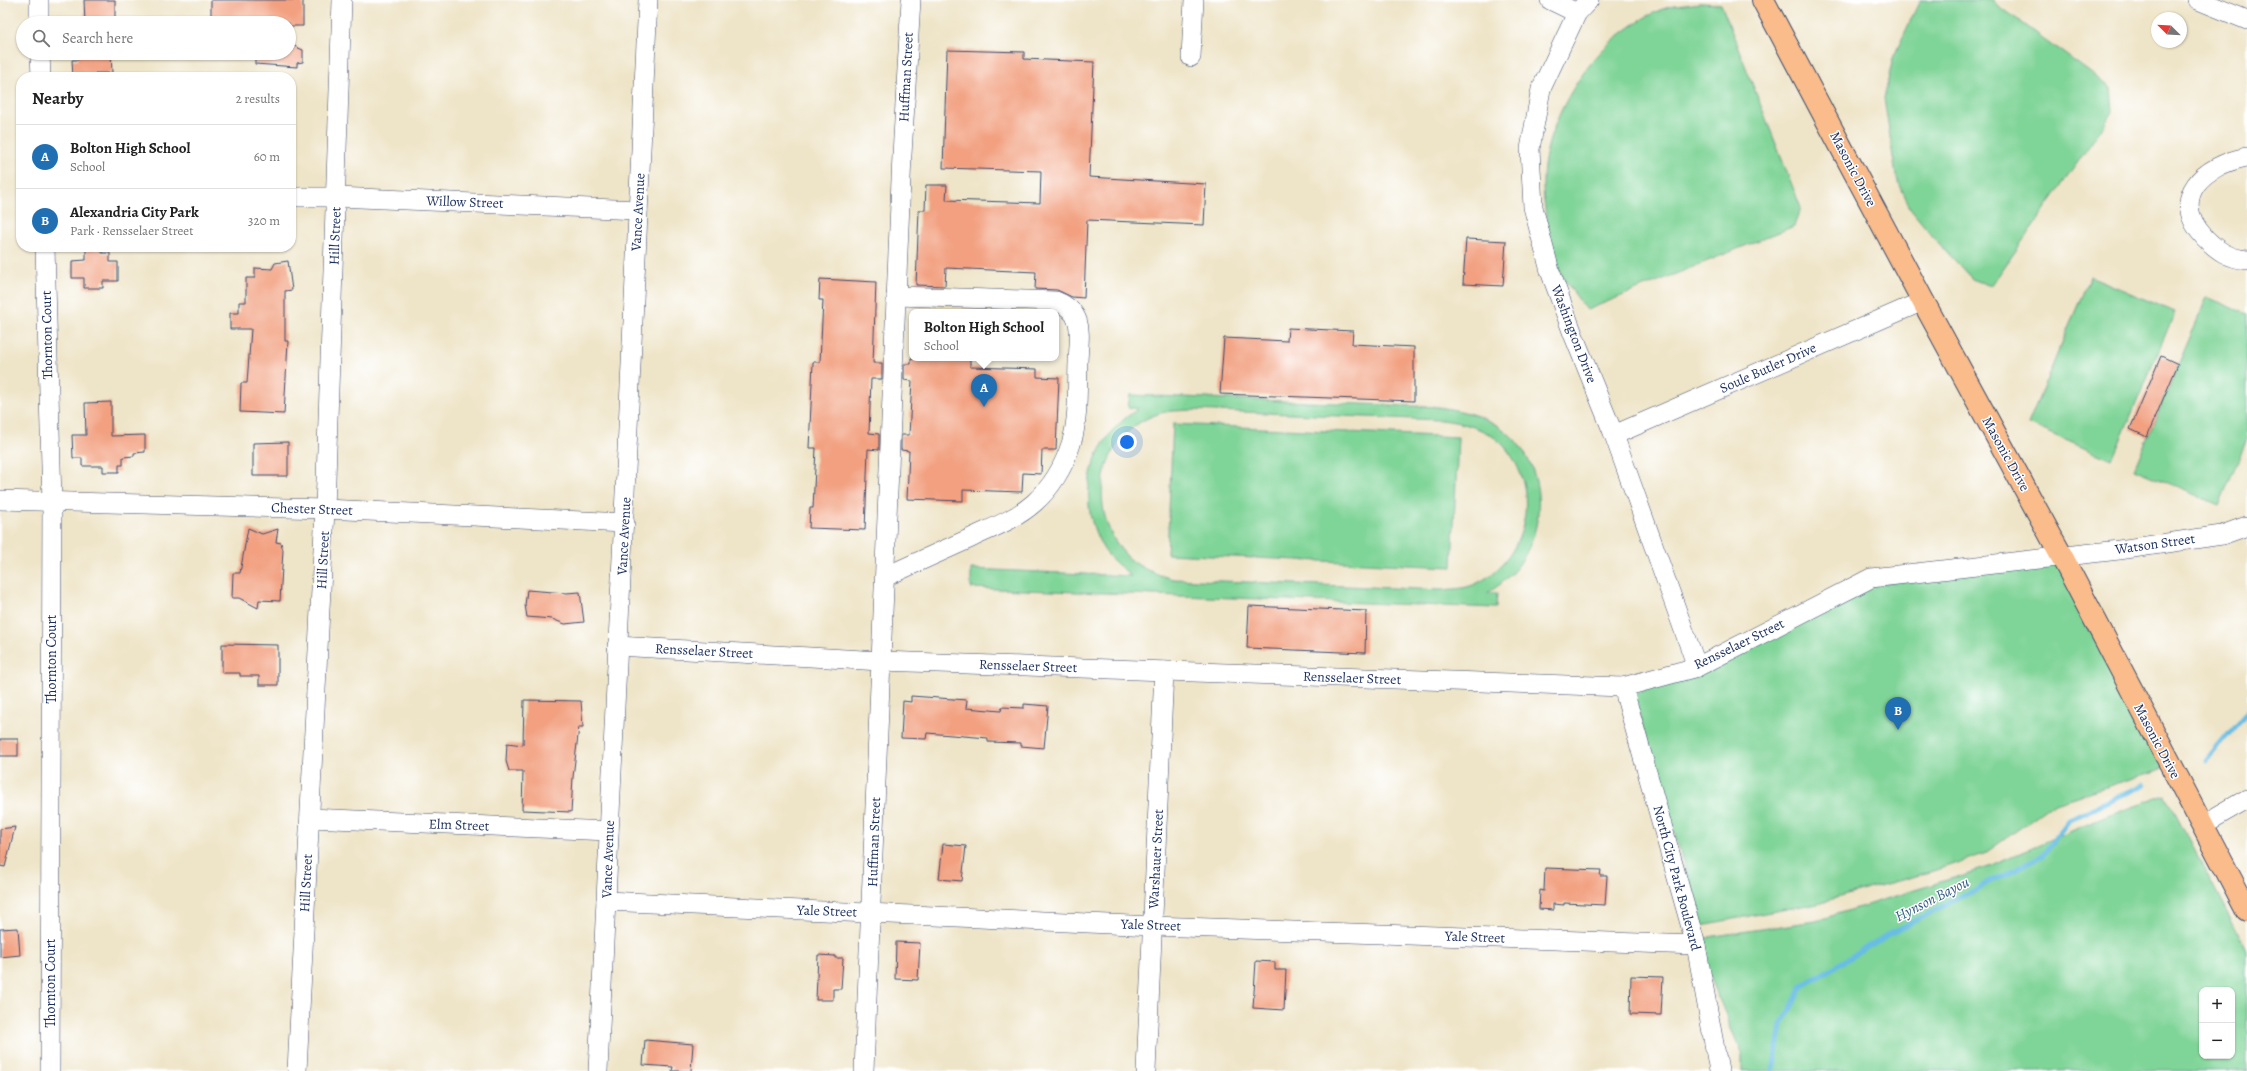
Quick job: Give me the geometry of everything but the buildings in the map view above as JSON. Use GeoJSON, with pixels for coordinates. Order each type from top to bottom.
{"type":"FeatureCollection","features":[{"type":"Feature","properties":{"kind":"main road","name":"Masonic Drive"},"geometry":{"type":"LineString","coordinates":[[1763,0],[1922,301],[2061,555],[2247,910]]}},
{"type":"Feature","properties":{"kind":"street"},"geometry":{"type":"LineString","coordinates":[[39,0],[39,16]]}},
{"type":"Feature","properties":{"kind":"street","name":"Hill Street"},"geometry":{"type":"LineString","coordinates":[[297,1071],[325,509],[342,0]]}},
{"type":"Feature","properties":{"kind":"street","name":"Vance Avenue"},"geometry":{"type":"LineString","coordinates":[[598,1071],[617,646],[625,522],[648,0]]}},
{"type":"Feature","properties":{"kind":"street","name":"Huffman Street"},"geometry":{"type":"LineString","coordinates":[[864,1071],[902,155],[911,0]]}},
{"type":"Feature","properties":{"kind":"street"},"geometry":{"type":"LineString","coordinates":[[1191,56],[1194,0]]}},
{"type":"Feature","properties":{"kind":"street"},"geometry":{"type":"LineString","coordinates":[[1550,0],[1583,6]]}},
{"type":"Feature","properties":{"kind":"street"},"geometry":{"type":"LineString","coordinates":[[2198,0],[2247,20]]}},
{"type":"Feature","properties":{"kind":"street","name":"Washington Drive"},"geometry":{"type":"LineString","coordinates":[[1583,6],[1541,89],[1530,149],[1533,207],[1552,278],[1614,435],[1697,667]]}},
{"type":"Feature","properties":{"kind":"street"},"geometry":{"type":"LineString","coordinates":[[40,60],[41,72]]}},
{"type":"Feature","properties":{"kind":"street"},"geometry":{"type":"LineString","coordinates":[[2247,158],[2233,160],[2212,170],[2197,181],[2190,197],[2189,212],[2197,229],[2217,250],[2231,258],[2247,260]]}},
{"type":"Feature","properties":{"kind":"street","name":"Willow Street"},"geometry":{"type":"LineString","coordinates":[[296,197],[336,197],[638,210]]}},
{"type":"Feature","properties":{"kind":"street","name":"Thornton Court"},"geometry":{"type":"LineString","coordinates":[[45,252],[52,502],[50,1071]]}},
{"type":"Feature","properties":{"kind":"street"},"geometry":{"type":"LineString","coordinates":[[885,577],[1010,520],[1034,502],[1052,484],[1063,465],[1072,443],[1076,409],[1079,341],[1078,318],[1069,306],[1056,301],[896,296]]}},
{"type":"Feature","properties":{"kind":"street","name":"Soule Butler Drive"},"geometry":{"type":"LineString","coordinates":[[1614,435],[1922,301]]}},
{"type":"Feature","properties":{"kind":"street","name":"Chester Street"},"geometry":{"type":"LineString","coordinates":[[0,500],[325,509],[625,522]]}},
{"type":"Feature","properties":{"kind":"street","name":"Watson Street"},"geometry":{"type":"LineString","coordinates":[[2061,555],[2119,550],[2222,535],[2247,526]]}},
{"type":"Feature","properties":{"kind":"street","name":"Rensselaer Street"},"geometry":{"type":"LineString","coordinates":[[617,646],[881,661],[1623,687],[1697,667],[1871,578],[2061,555]]}},
{"type":"Feature","properties":{"kind":"street","name":"Warshauer Street"},"geometry":{"type":"LineString","coordinates":[[1146,1071],[1164,671]]}},
{"type":"Feature","properties":{"kind":"street","name":"North City Park Boulevard"},"geometry":{"type":"LineString","coordinates":[[1623,687],[1696,945],[1719,1071]]}},
{"type":"Feature","properties":{"kind":"street"},"geometry":{"type":"LineString","coordinates":[[2202,825],[2247,799]]}},
{"type":"Feature","properties":{"kind":"street","name":"Elm Street"},"geometry":{"type":"LineString","coordinates":[[310,818],[609,831]]}},
{"type":"Feature","properties":{"kind":"street","name":"Yale Street"},"geometry":{"type":"LineString","coordinates":[[606,901],[1153,926],[1696,945]]}},
{"type":"Feature","properties":{"kind":"green space"},"geometry":{"type":"Polygon","coordinates":[[[1920,0],[1991,0],[2111,88],[2113,112],[1991,286],[1972,279],[1935,239],[1911,210],[1896,176],[1884,98],[1893,58],[1920,0]]]}},
{"type":"Feature","properties":{"kind":"green space"},"geometry":{"type":"Polygon","coordinates":[[[1699,3],[1721,4],[1801,208],[1794,226],[1587,310],[1559,270],[1553,251],[1547,220],[1543,190],[1544,165],[1548,145],[1555,125],[1574,87],[1599,54],[1612,41],[1632,26],[1654,13],[1669,7],[1699,3]]]}},
{"type":"Feature","properties":{"kind":"green space"},"geometry":{"type":"Polygon","coordinates":[[[2090,276],[2175,312],[2112,460],[2028,424],[2090,276]]]}},
{"type":"Feature","properties":{"kind":"green space"},"geometry":{"type":"Polygon","coordinates":[[[2207,297],[2247,314],[2247,439],[2219,505],[2134,469],[2207,297]]]}},
{"type":"Feature","properties":{"kind":"green space"},"geometry":{"type":"Polygon","coordinates":[[[1130,395],[1438,407],[1469,413],[1489,421],[1507,432],[1515,440],[1528,459],[1536,480],[1538,501],[1537,523],[1530,544],[1520,563],[1505,580],[1487,593],[1497,593],[1496,608],[971,588],[971,569],[1131,576],[1113,560],[1103,548],[1094,529],[1089,509],[1089,490],[1092,471],[1098,453],[1108,436],[1138,409],[1128,407],[1130,395]],[[1192,410],[1171,411],[1158,414],[1138,424],[1122,438],[1111,455],[1104,475],[1102,495],[1105,516],[1113,536],[1130,559],[1147,570],[1173,579],[1441,590],[1457,589],[1473,585],[1491,574],[1506,560],[1517,543],[1523,523],[1526,503],[1523,483],[1516,464],[1498,440],[1475,427],[1440,420],[1192,410]]]}},
{"type":"Feature","properties":{"kind":"green space"},"geometry":{"type":"Polygon","coordinates":[[[1173,424],[1458,437],[1452,567],[1167,554],[1173,424]]]}},
{"type":"Feature","properties":{"kind":"green space"},"geometry":{"type":"Polygon","coordinates":[[[2061,557],[2171,766],[2055,803],[1984,854],[1933,871],[1818,903],[1702,925],[1633,694],[1872,585],[2061,557]]]}},
{"type":"Feature","properties":{"kind":"green space"},"geometry":{"type":"Polygon","coordinates":[[[2166,795],[2247,951],[2247,1071],[1742,1071],[1742,1055],[1695,939],[1815,921],[1989,867],[2099,819],[2166,795]]]}},
{"type":"Feature","properties":{"kind":"waterway","name":"Hynson Bayou"},"geometry":{"type":"LineString","coordinates":[[2206,761],[2247,712]]}},
{"type":"Feature","properties":{"kind":"waterway","name":"Hynson Bayou"},"geometry":{"type":"LineString","coordinates":[[1773,1071],[1781,1025],[1803,986],[1887,935],[2043,855],[2069,820],[2145,784]]}},
{"type":"Feature","properties":{"kind":"place","name":"Bolton High School"},"geometry":{"type":"Point","coordinates":[984,407]}},
{"type":"Feature","properties":{"kind":"place","name":"Alexandria City Park"},"geometry":{"type":"Point","coordinates":[1898,730]}}]}
